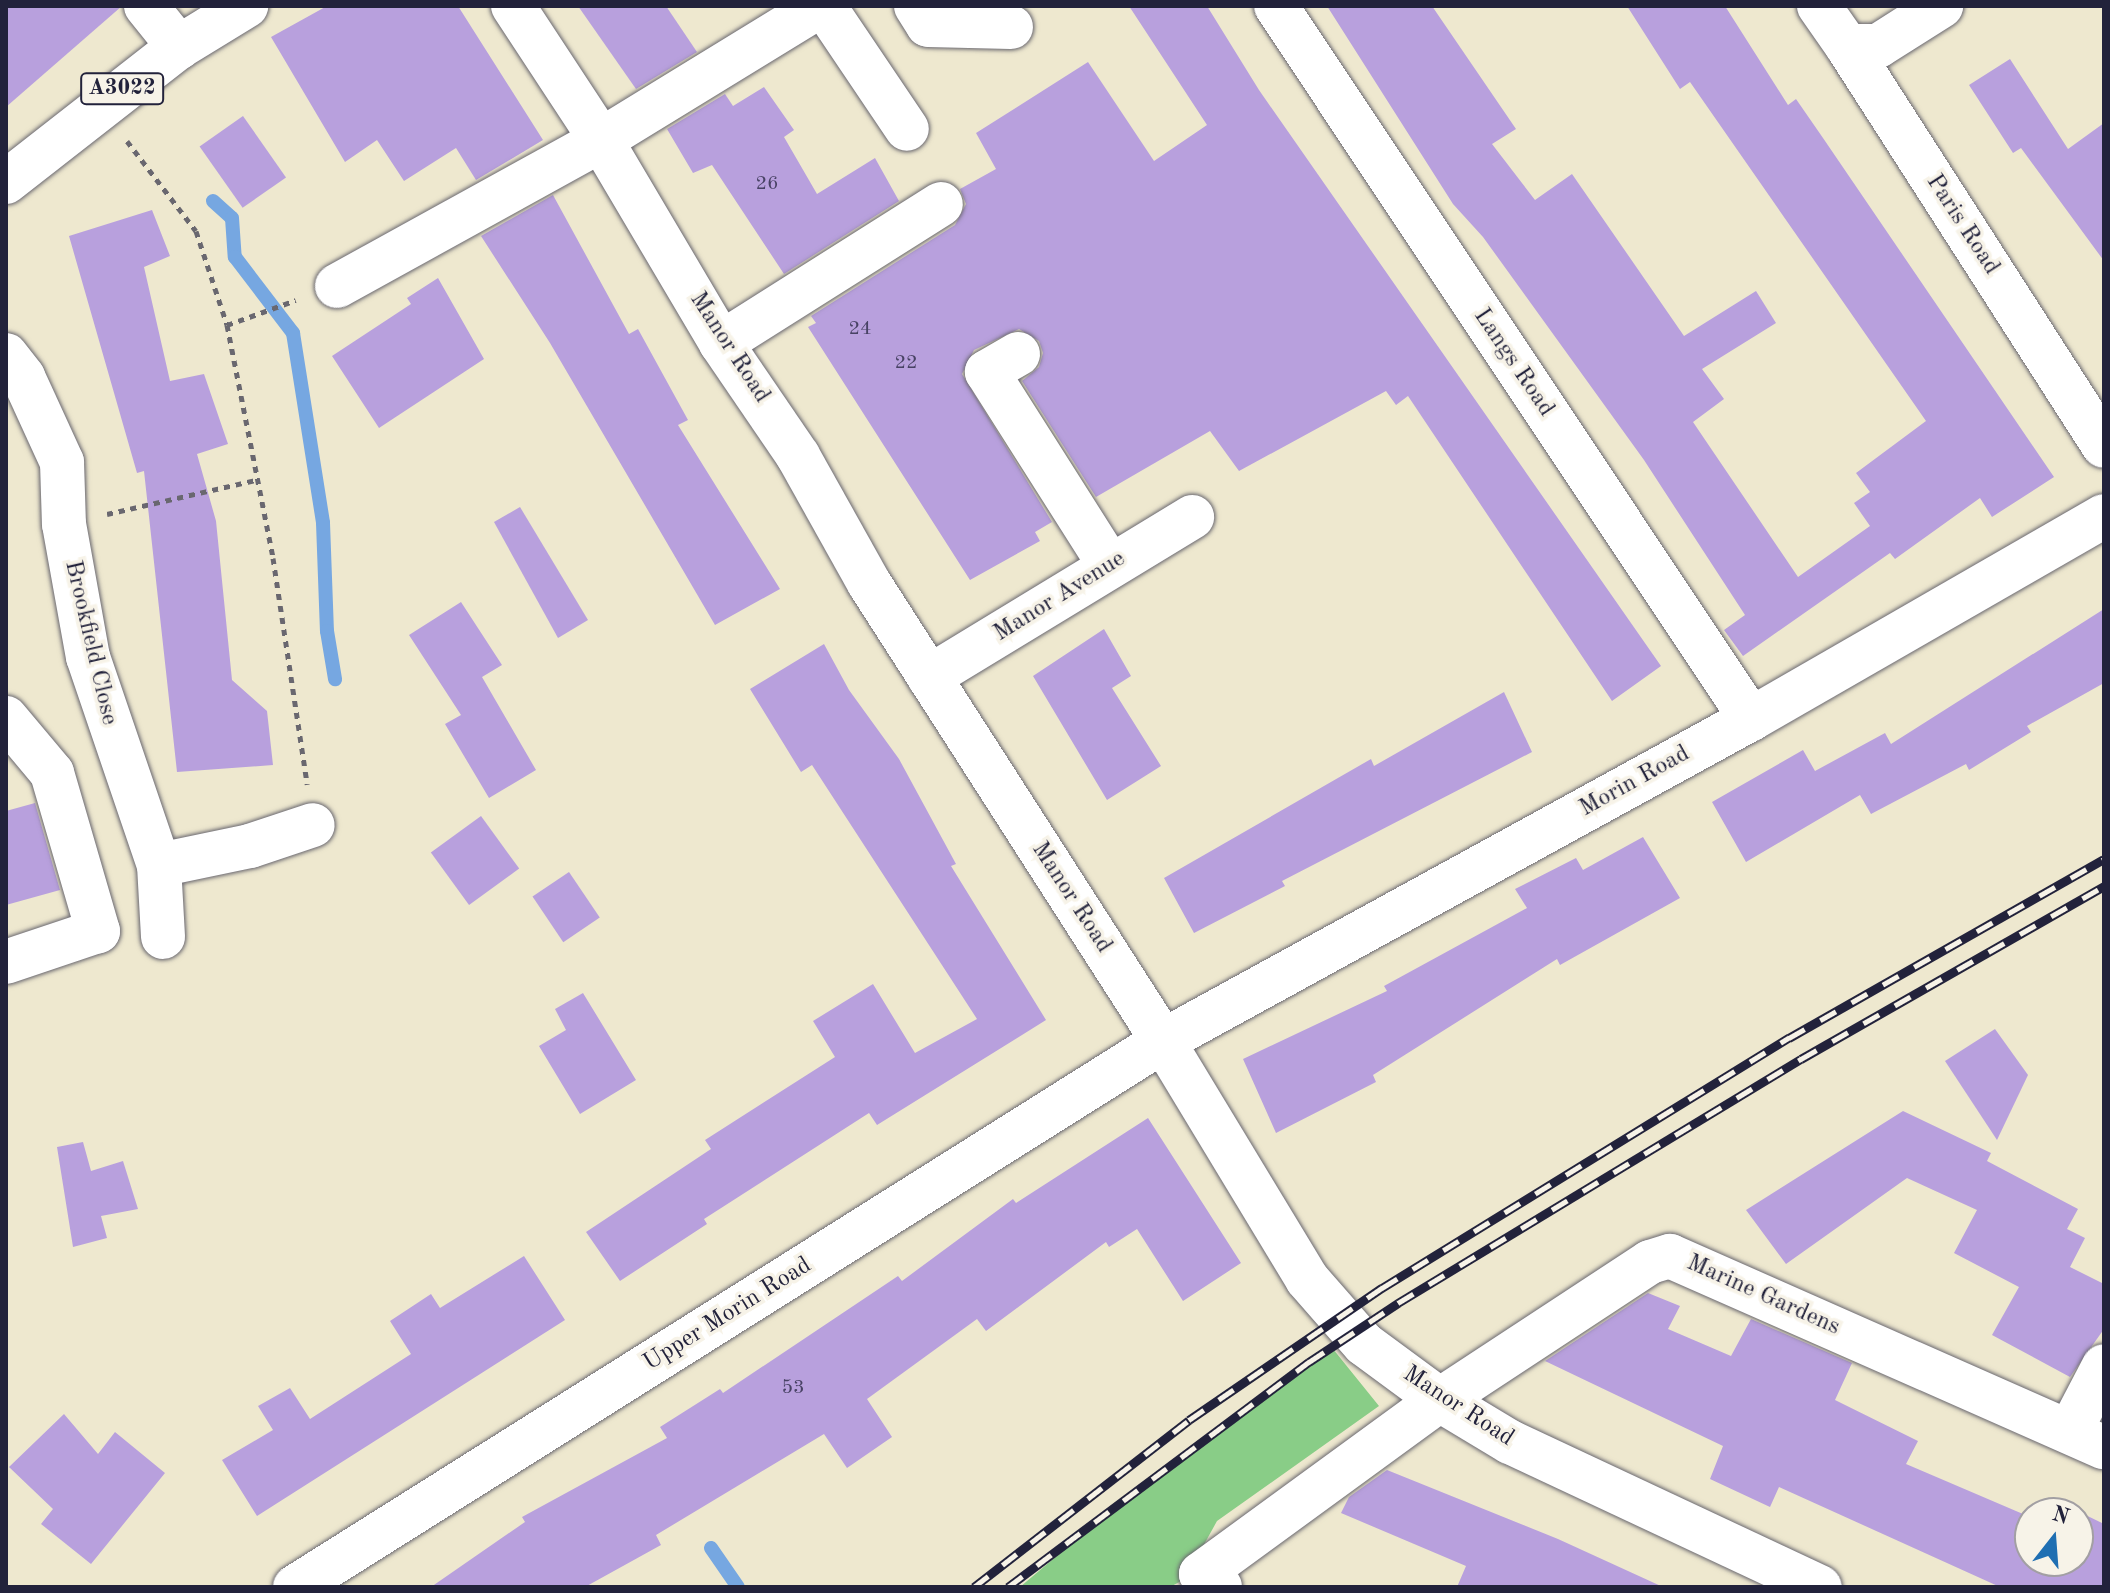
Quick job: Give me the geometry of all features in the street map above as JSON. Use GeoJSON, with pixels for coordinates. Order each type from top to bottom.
{"type":"FeatureCollection","features":[{"type":"Feature","properties":{"kind":"street"},"geometry":{"type":"LineString","coordinates":[[146,6],[179,47]]}},
{"type":"Feature","properties":{"kind":"street","name":"A3022"},"geometry":{"type":"LineString","coordinates":[[6,182],[100,105],[179,47],[246,6]]}},
{"type":"Feature","properties":{"kind":"street","name":"Manor Road"},"geometry":{"type":"LineString","coordinates":[[513,6],[601,140],[721,343],[798,456],[929,677],[1163,1041],[1307,1279],[1364,1344],[1440,1400],[1510,1442],[1820,1587]]}},
{"type":"Feature","properties":{"kind":"street"},"geometry":{"type":"LineString","coordinates":[[320,292],[601,140],[822,6],[907,129]]}},
{"type":"Feature","properties":{"kind":"street"},"geometry":{"type":"LineString","coordinates":[[916,6],[928,25],[1011,27]]}},
{"type":"Feature","properties":{"kind":"street","name":"Langs Road"},"geometry":{"type":"LineString","coordinates":[[1276,6],[1751,719]]}},
{"type":"Feature","properties":{"kind":"street","name":"Paris Road"},"geometry":{"type":"LineString","coordinates":[[1819,6],[2104,446]]}},
{"type":"Feature","properties":{"kind":"street"},"geometry":{"type":"LineString","coordinates":[[1847,46],[1878,46],[1941,6]]}},
{"type":"Feature","properties":{"kind":"street"},"geometry":{"type":"LineString","coordinates":[[721,343],[941,204]]}},
{"type":"Feature","properties":{"kind":"street"},"geometry":{"type":"LineString","coordinates":[[1018,354],[987,372],[1110,566]]}},
{"type":"Feature","properties":{"kind":"street","name":"Brookfield Close"},"geometry":{"type":"LineString","coordinates":[[6,355],[23,377],[62,462],[64,524],[88,657],[159,865],[163,937]]}},
{"type":"Feature","properties":{"kind":"street","name":"Morin Road"},"geometry":{"type":"LineString","coordinates":[[1163,1041],[1751,719],[2104,516]]}},
{"type":"Feature","properties":{"kind":"street","name":"Manor Avenue"},"geometry":{"type":"LineString","coordinates":[[929,677],[1192,517]]}},
{"type":"Feature","properties":{"kind":"street"},"geometry":{"type":"LineString","coordinates":[[6,718],[52,773],[98,931],[6,962]]}},
{"type":"Feature","properties":{"kind":"street"},"geometry":{"type":"LineString","coordinates":[[159,865],[250,846],[313,825]]}},
{"type":"Feature","properties":{"kind":"street","name":"Upper Morin Road"},"geometry":{"type":"LineString","coordinates":[[295,1587],[1163,1041]]}},
{"type":"Feature","properties":{"kind":"street","name":"Marine Gardens"},"geometry":{"type":"LineString","coordinates":[[1440,1400],[1650,1262],[1670,1256],[2087,1439]]}},
{"type":"Feature","properties":{"kind":"street"},"geometry":{"type":"LineString","coordinates":[[2087,1439],[2104,1366]]}},
{"type":"Feature","properties":{"kind":"street"},"geometry":{"type":"LineString","coordinates":[[1220,1587],[1201,1574],[1440,1400]]}},
{"type":"Feature","properties":{"kind":"path"},"geometry":{"type":"LineString","coordinates":[[100,105],[196,231],[227,325],[313,825]]}},
{"type":"Feature","properties":{"kind":"path"},"geometry":{"type":"LineString","coordinates":[[227,325],[320,292]]}},
{"type":"Feature","properties":{"kind":"path"},"geometry":{"type":"LineString","coordinates":[[64,524],[256,480]]}},
{"type":"Feature","properties":{"kind":"green space"},"geometry":{"type":"Polygon","coordinates":[[[1333,1349],[1379,1406],[1217,1521],[1185,1579],[1170,1587],[1020,1587],[1104,1516],[1333,1349]]]}},
{"type":"Feature","properties":{"kind":"building"},"geometry":{"type":"Polygon","coordinates":[[[6,6],[122,6],[6,107],[6,6]]]}},
{"type":"Feature","properties":{"kind":"building"},"geometry":{"type":"Polygon","coordinates":[[[327,6],[458,6],[543,140],[476,180],[456,148],[404,181],[377,140],[345,162],[271,37],[327,6]]]}},
{"type":"Feature","properties":{"kind":"building"},"geometry":{"type":"Polygon","coordinates":[[[578,6],[666,6],[697,52],[636,89],[578,6]]]}},
{"type":"Feature","properties":{"kind":"building"},"geometry":{"type":"Polygon","coordinates":[[[1129,6],[1207,6],[1259,90],[1661,666],[1612,701],[1408,396],[1396,405],[1386,391],[1239,471],[1210,431],[1096,497],[1022,381],[1039,367],[1043,353],[1039,341],[1019,329],[974,350],[962,374],[1052,522],[1035,532],[1040,541],[970,580],[808,327],[816,323],[811,316],[955,225],[966,204],[960,189],[996,169],[976,133],[1088,62],[1154,161],[1207,125],[1129,6]]]}},
{"type":"Feature","properties":{"kind":"building"},"geometry":{"type":"Polygon","coordinates":[[[1327,6],[1432,6],[1516,129],[1492,144],[1535,200],[1572,174],[1684,336],[1756,291],[1776,323],[1702,369],[1724,399],[1693,422],[1798,577],[1870,526],[1854,503],[1870,492],[1856,473],[1926,421],[1690,82],[1680,89],[1627,6],[1725,6],[1788,105],[1796,99],[2054,477],[1992,517],[1980,498],[1895,559],[1890,553],[1743,656],[1724,630],[1745,615],[1644,460],[1483,237],[1453,204],[1327,6]]]}},
{"type":"Feature","properties":{"kind":"building"},"geometry":{"type":"Polygon","coordinates":[[[2010,59],[2068,149],[2104,123],[2104,261],[2021,148],[2013,153],[1969,85],[2010,59]]]}},
{"type":"Feature","properties":{"kind":"building"},"geometry":{"type":"Polygon","coordinates":[[[764,87],[794,130],[784,137],[817,194],[875,158],[899,201],[784,274],[712,165],[693,173],[667,129],[725,94],[733,106],[764,87]]]}},
{"type":"Feature","properties":{"kind":"building"},"geometry":{"type":"Polygon","coordinates":[[[243,116],[286,177],[243,208],[200,146],[243,116]]]}},
{"type":"Feature","properties":{"kind":"building"},"geometry":{"type":"Polygon","coordinates":[[[553,195],[629,334],[638,329],[688,420],[678,425],[780,589],[715,625],[550,343],[481,236],[553,195]]]}},
{"type":"Feature","properties":{"kind":"building"},"geometry":{"type":"Polygon","coordinates":[[[152,210],[170,256],[144,267],[170,381],[204,374],[228,444],[197,454],[216,521],[232,680],[267,711],[273,765],[177,772],[144,471],[137,473],[69,236],[152,210]]]}},
{"type":"Feature","properties":{"kind":"building"},"geometry":{"type":"Polygon","coordinates":[[[438,278],[484,359],[379,428],[332,356],[411,304],[407,298],[438,278]]]}},
{"type":"Feature","properties":{"kind":"building"},"geometry":{"type":"Polygon","coordinates":[[[520,507],[588,620],[558,638],[494,522],[520,507]]]}},
{"type":"Feature","properties":{"kind":"building"},"geometry":{"type":"Polygon","coordinates":[[[461,602],[502,665],[482,677],[536,770],[489,798],[445,724],[461,715],[409,635],[461,602]]]}},
{"type":"Feature","properties":{"kind":"building"},"geometry":{"type":"Polygon","coordinates":[[[2104,609],[2104,683],[2027,726],[2031,732],[1969,770],[1966,764],[1871,814],[1860,795],[1746,862],[1712,802],[1803,750],[1815,771],[1885,733],[1891,744],[2104,609]]]}},
{"type":"Feature","properties":{"kind":"building"},"geometry":{"type":"Polygon","coordinates":[[[1104,629],[1131,676],[1112,688],[1161,766],[1107,800],[1033,676],[1104,629]]]}},
{"type":"Feature","properties":{"kind":"building"},"geometry":{"type":"Polygon","coordinates":[[[824,644],[849,690],[899,759],[956,864],[951,866],[1046,1020],[877,1125],[869,1113],[704,1219],[707,1224],[620,1281],[586,1232],[711,1149],[705,1140],[835,1057],[813,1021],[873,984],[915,1053],[977,1019],[812,765],[801,772],[750,689],[824,644]]]}},
{"type":"Feature","properties":{"kind":"building"},"geometry":{"type":"Polygon","coordinates":[[[1504,692],[1532,752],[1282,881],[1285,886],[1194,933],[1164,878],[1371,759],[1374,766],[1504,692]]]}},
{"type":"Feature","properties":{"kind":"building"},"geometry":{"type":"Polygon","coordinates":[[[35,803],[60,890],[6,905],[6,811],[35,803]]]}},
{"type":"Feature","properties":{"kind":"building"},"geometry":{"type":"Polygon","coordinates":[[[481,816],[519,869],[469,905],[431,852],[481,816]]]}},
{"type":"Feature","properties":{"kind":"building"},"geometry":{"type":"Polygon","coordinates":[[[1643,837],[1680,898],[1560,965],[1557,959],[1373,1075],[1376,1082],[1276,1133],[1243,1059],[1387,991],[1384,986],[1527,908],[1515,889],[1576,858],[1583,870],[1643,837]]]}},
{"type":"Feature","properties":{"kind":"building"},"geometry":{"type":"Polygon","coordinates":[[[569,872],[600,918],[563,942],[533,897],[569,872]]]}},
{"type":"Feature","properties":{"kind":"building"},"geometry":{"type":"Polygon","coordinates":[[[583,993],[636,1080],[580,1114],[539,1046],[566,1030],[555,1009],[583,993]]]}},
{"type":"Feature","properties":{"kind":"building"},"geometry":{"type":"Polygon","coordinates":[[[1995,1029],[2028,1075],[1997,1140],[1945,1061],[1995,1029]]]}},
{"type":"Feature","properties":{"kind":"building"},"geometry":{"type":"Polygon","coordinates":[[[1903,1111],[1991,1153],[1987,1161],[2078,1209],[2067,1229],[2085,1238],[2070,1267],[2104,1284],[2104,1329],[2070,1377],[1992,1335],[2019,1287],[1954,1253],[1977,1210],[1907,1178],[1786,1264],[1746,1210],[1903,1111]]]}},
{"type":"Feature","properties":{"kind":"building"},"geometry":{"type":"Polygon","coordinates":[[[1148,1118],[1241,1263],[1183,1301],[1137,1229],[1109,1247],[1106,1242],[986,1331],[977,1319],[867,1399],[892,1437],[847,1468],[824,1434],[656,1535],[661,1545],[585,1587],[431,1587],[525,1522],[522,1517],[667,1438],[660,1427],[720,1389],[723,1393],[898,1276],[902,1281],[1013,1199],[1016,1203],[1148,1118]]]}},
{"type":"Feature","properties":{"kind":"building"},"geometry":{"type":"Polygon","coordinates":[[[83,1142],[91,1171],[123,1161],[138,1209],[101,1216],[107,1238],[73,1247],[57,1147],[83,1142]]]}},
{"type":"Feature","properties":{"kind":"building"},"geometry":{"type":"Polygon","coordinates":[[[524,1256],[565,1320],[257,1516],[222,1460],[273,1430],[258,1406],[290,1388],[310,1419],[411,1354],[390,1321],[431,1294],[440,1308],[524,1256]]]}},
{"type":"Feature","properties":{"kind":"building"},"geometry":{"type":"Polygon","coordinates":[[[1648,1293],[1680,1306],[1668,1329],[1731,1356],[1751,1319],[1852,1363],[1835,1400],[1918,1441],[1906,1464],[2014,1510],[2014,1577],[2094,1577],[2094,1519],[2104,1524],[2104,1587],[2000,1587],[1779,1487],[1770,1507],[1710,1479],[1723,1446],[1545,1361],[1648,1293]]]}},
{"type":"Feature","properties":{"kind":"building"},"geometry":{"type":"Polygon","coordinates":[[[64,1414],[98,1454],[115,1432],[165,1473],[91,1564],[41,1524],[53,1509],[9,1467],[64,1414]]]}},
{"type":"Feature","properties":{"kind":"building"},"geometry":{"type":"Polygon","coordinates":[[[1387,1470],[1558,1539],[1663,1587],[1457,1587],[1466,1566],[1341,1513],[1349,1497],[1387,1470]]]}},
{"type":"Feature","properties":{"kind":"waterway"},"geometry":{"type":"LineString","coordinates":[[213,201],[232,218],[235,257],[293,333],[323,523],[327,631],[335,679]]}},
{"type":"Feature","properties":{"kind":"waterway"},"geometry":{"type":"LineString","coordinates":[[711,1548],[738,1587]]}},
{"type":"Feature","properties":{"kind":"railway"},"geometry":{"type":"LineString","coordinates":[[974,1587],[1189,1420],[1382,1288],[1789,1038],[2104,859]]}},
{"type":"Feature","properties":{"kind":"railway"},"geometry":{"type":"LineString","coordinates":[[1008,1587],[1309,1362],[1398,1303],[1801,1059],[2104,886]]}}]}
